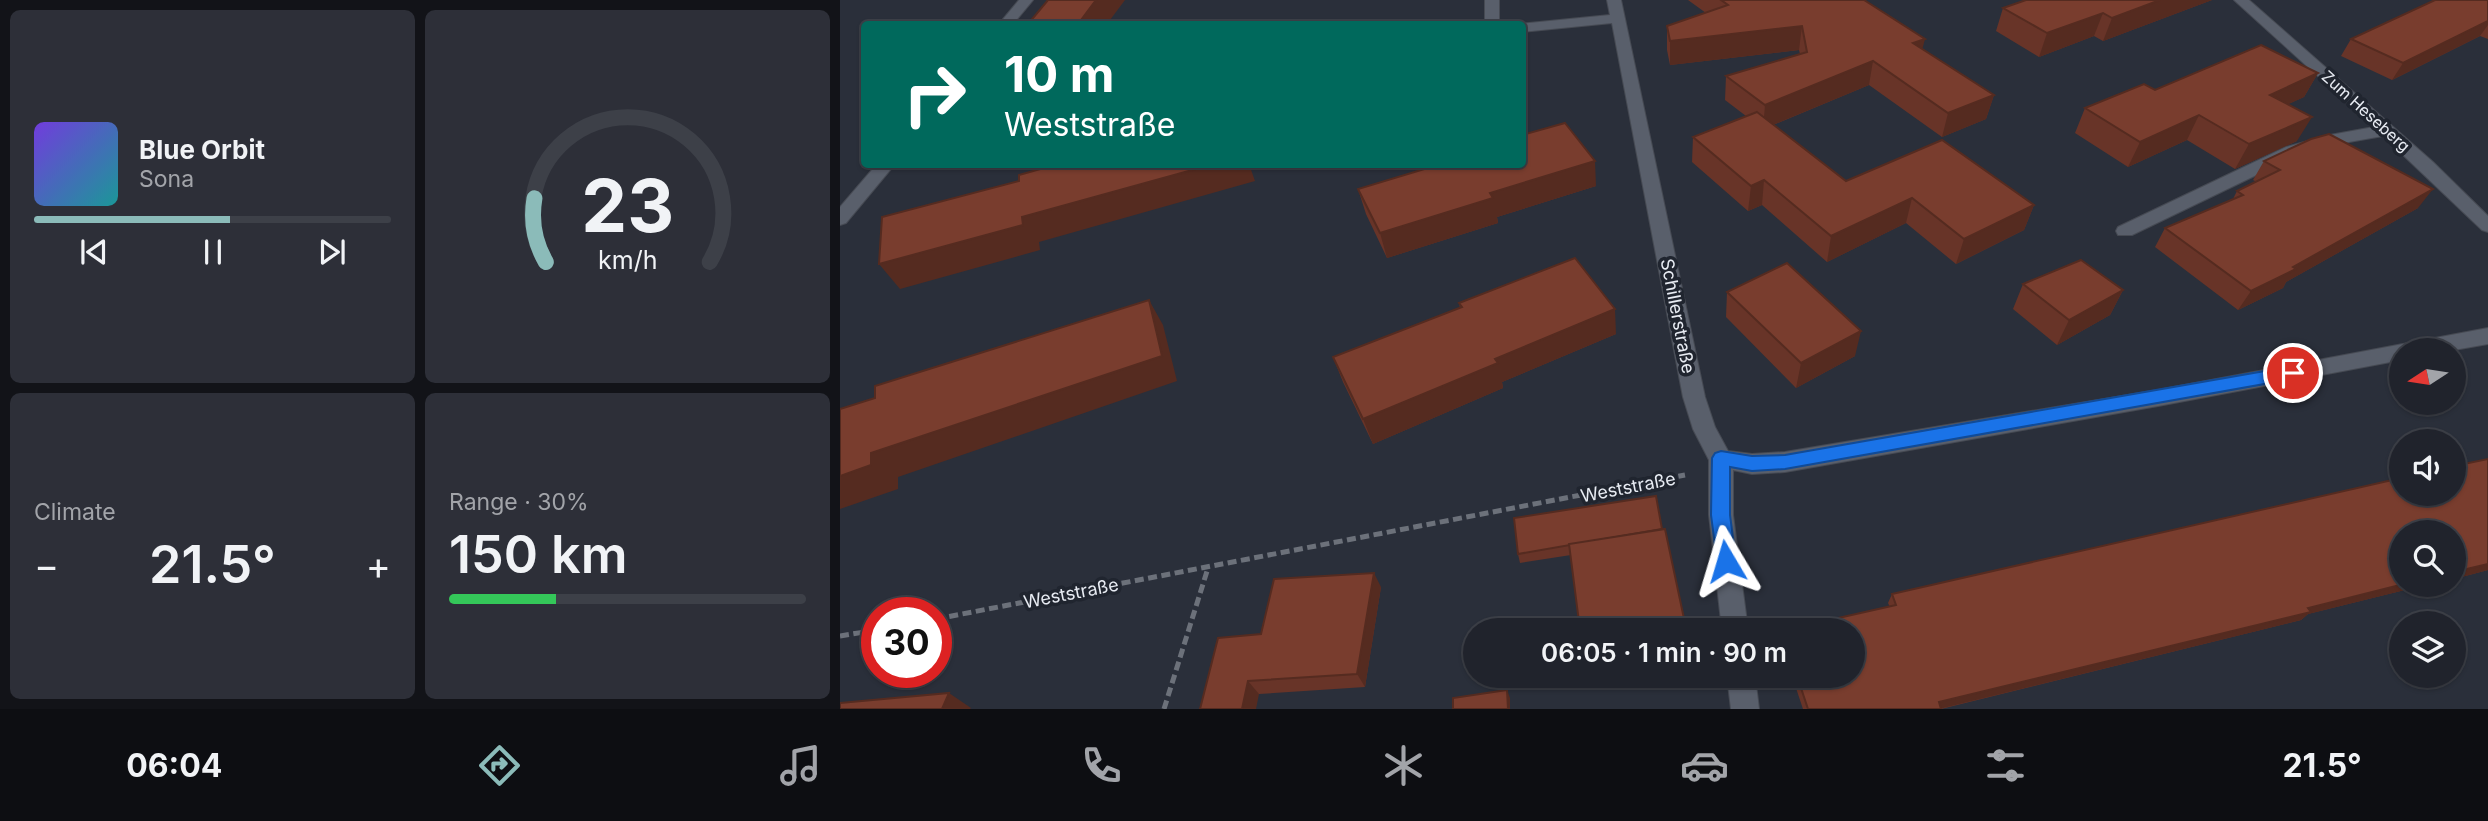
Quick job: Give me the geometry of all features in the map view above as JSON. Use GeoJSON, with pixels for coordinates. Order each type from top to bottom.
{"type":"FeatureCollection","features":[{"type":"Feature","properties":{"kind":"street"},"geometry":{"type":"LineString","coordinates":[[1009,21],[1027,0]]}},
{"type":"Feature","properties":{"kind":"street"},"geometry":{"type":"LineString","coordinates":[[1492,0],[1492,21]]}},
{"type":"Feature","properties":{"kind":"street","name":"Zum Heseberg"},"geometry":{"type":"LineString","coordinates":[[2241,0],[2488,226]]}},
{"type":"Feature","properties":{"kind":"street"},"geometry":{"type":"LineString","coordinates":[[1526,27],[1616,9]]}},
{"type":"Feature","properties":{"kind":"street","name":"Schillerstraße"},"geometry":{"type":"LineString","coordinates":[[1616,9],[1694,397],[1704,429],[1721,458],[1721,515],[1734,618]]}},
{"type":"Feature","properties":{"kind":"street"},"geometry":{"type":"LineString","coordinates":[[2125,231],[2292,151],[2330,139],[2386,130]]}},
{"type":"Feature","properties":{"kind":"street"},"geometry":{"type":"LineString","coordinates":[[840,219],[884,168]]}},
{"type":"Feature","properties":{"kind":"street"},"geometry":{"type":"LineString","coordinates":[[2466,340],[2488,336]]}},
{"type":"Feature","properties":{"kind":"street"},"geometry":{"type":"LineString","coordinates":[[1721,458],[1752,464],[1785,462],[2158,398],[2389,354]]}},
{"type":"Feature","properties":{"kind":"street"},"geometry":{"type":"LineString","coordinates":[[1742,688],[1745,709]]}},
{"type":"Feature","properties":{"kind":"path","name":"Weststraße"},"geometry":{"type":"LineString","coordinates":[[952,616],[1681,478],[1721,458]]}},
{"type":"Feature","properties":{"kind":"path"},"geometry":{"type":"LineString","coordinates":[[1164,709],[1208,568]]}},
{"type":"Feature","properties":{"kind":"path"},"geometry":{"type":"LineString","coordinates":[[840,636],[861,633]]}},
{"type":"Feature","properties":{"kind":"building"},"geometry":{"type":"Polygon","coordinates":[[[1048,0],[1096,0],[1080,21],[1030,21],[1048,0]]]}},
{"type":"Feature","properties":{"kind":"building"},"geometry":{"type":"Polygon","coordinates":[[[1721,0],[1864,0],[1925,39],[1913,43],[1994,95],[1948,113],[1873,61],[1765,105],[1726,76],[1807,52],[1802,26],[1670,41],[1667,26],[1728,5],[1721,0]]]}},
{"type":"Feature","properties":{"kind":"building"},"geometry":{"type":"Polygon","coordinates":[[[2026,0],[2160,0],[2112,18],[2103,13],[2047,33],[2003,8],[2026,0]]]}},
{"type":"Feature","properties":{"kind":"building"},"geometry":{"type":"Polygon","coordinates":[[[2435,0],[2488,0],[2488,21],[2403,63],[2351,39],[2435,0]]]}},
{"type":"Feature","properties":{"kind":"building"},"geometry":{"type":"Polygon","coordinates":[[[2261,45],[2318,73],[2270,95],[2312,117],[2249,144],[2199,115],[2140,142],[2085,108],[2144,84],[2155,90],[2261,45]]]}},
{"type":"Feature","properties":{"kind":"building"},"geometry":{"type":"Polygon","coordinates":[[[1757,112],[1846,181],[1942,140],[2034,205],[1964,239],[1912,198],[1831,236],[1764,180],[1751,186],[1693,137],[1757,112]]]}},
{"type":"Feature","properties":{"kind":"building"},"geometry":{"type":"Polygon","coordinates":[[[1565,123],[1595,161],[1490,193],[1493,198],[1380,233],[1358,189],[1428,168],[1526,168],[1526,134],[1565,123]]]}},
{"type":"Feature","properties":{"kind":"building"},"geometry":{"type":"Polygon","coordinates":[[[2329,134],[2433,189],[2293,267],[2296,269],[2251,291],[2165,228],[2243,195],[2237,191],[2280,170],[2264,161],[2311,139],[2329,134]]]}},
{"type":"Feature","properties":{"kind":"building"},"geometry":{"type":"Polygon","coordinates":[[[1044,168],[1200,168],[1022,217],[1023,225],[879,264],[882,217],[1019,181],[1019,175],[1044,168]]]}},
{"type":"Feature","properties":{"kind":"building"},"geometry":{"type":"Polygon","coordinates":[[[1575,258],[1615,309],[1495,359],[1498,363],[1363,419],[1333,357],[1462,307],[1459,303],[1575,258]]]}},
{"type":"Feature","properties":{"kind":"building"},"geometry":{"type":"Polygon","coordinates":[[[2081,260],[2123,290],[2069,320],[2023,284],[2081,260]]]}},
{"type":"Feature","properties":{"kind":"building"},"geometry":{"type":"Polygon","coordinates":[[[1787,263],[1861,331],[1801,363],[1727,292],[1787,263]]]}},
{"type":"Feature","properties":{"kind":"building"},"geometry":{"type":"Polygon","coordinates":[[[1149,300],[1162,356],[871,453],[871,465],[840,476],[840,409],[875,398],[875,386],[1149,300]]]}},
{"type":"Feature","properties":{"kind":"building"},"geometry":{"type":"Polygon","coordinates":[[[2488,459],[2488,564],[2466,569],[2466,520],[2389,520],[2389,588],[2308,608],[2311,612],[1939,702],[1941,709],[1808,709],[1801,688],[1865,688],[1865,618],[1838,618],[1896,605],[1892,594],[2389,481],[2389,506],[2466,506],[2466,464],[2488,459]]]}},
{"type":"Feature","properties":{"kind":"building"},"geometry":{"type":"Polygon","coordinates":[[[1656,496],[1662,529],[1518,554],[1514,518],[1656,496]]]}},
{"type":"Feature","properties":{"kind":"building"},"geometry":{"type":"Polygon","coordinates":[[[1665,529],[1684,618],[1578,618],[1569,544],[1665,529]]]}},
{"type":"Feature","properties":{"kind":"building"},"geometry":{"type":"Polygon","coordinates":[[[1374,573],[1357,674],[1248,681],[1242,709],[1200,709],[1218,638],[1261,634],[1274,579],[1374,573]]]}},
{"type":"Feature","properties":{"kind":"building"},"geometry":{"type":"Polygon","coordinates":[[[1507,690],[1508,709],[1453,709],[1453,698],[1507,690]]]}},
{"type":"Feature","properties":{"kind":"building"},"geometry":{"type":"Polygon","coordinates":[[[949,693],[942,709],[840,709],[840,703],[949,693]]]}},
{"type":"Feature","properties":{"kind":"route"},"geometry":{"type":"LineString","coordinates":[[1726,561],[1721,515],[1721,458],[1752,464],[1785,462],[2293,373]]}}]}
